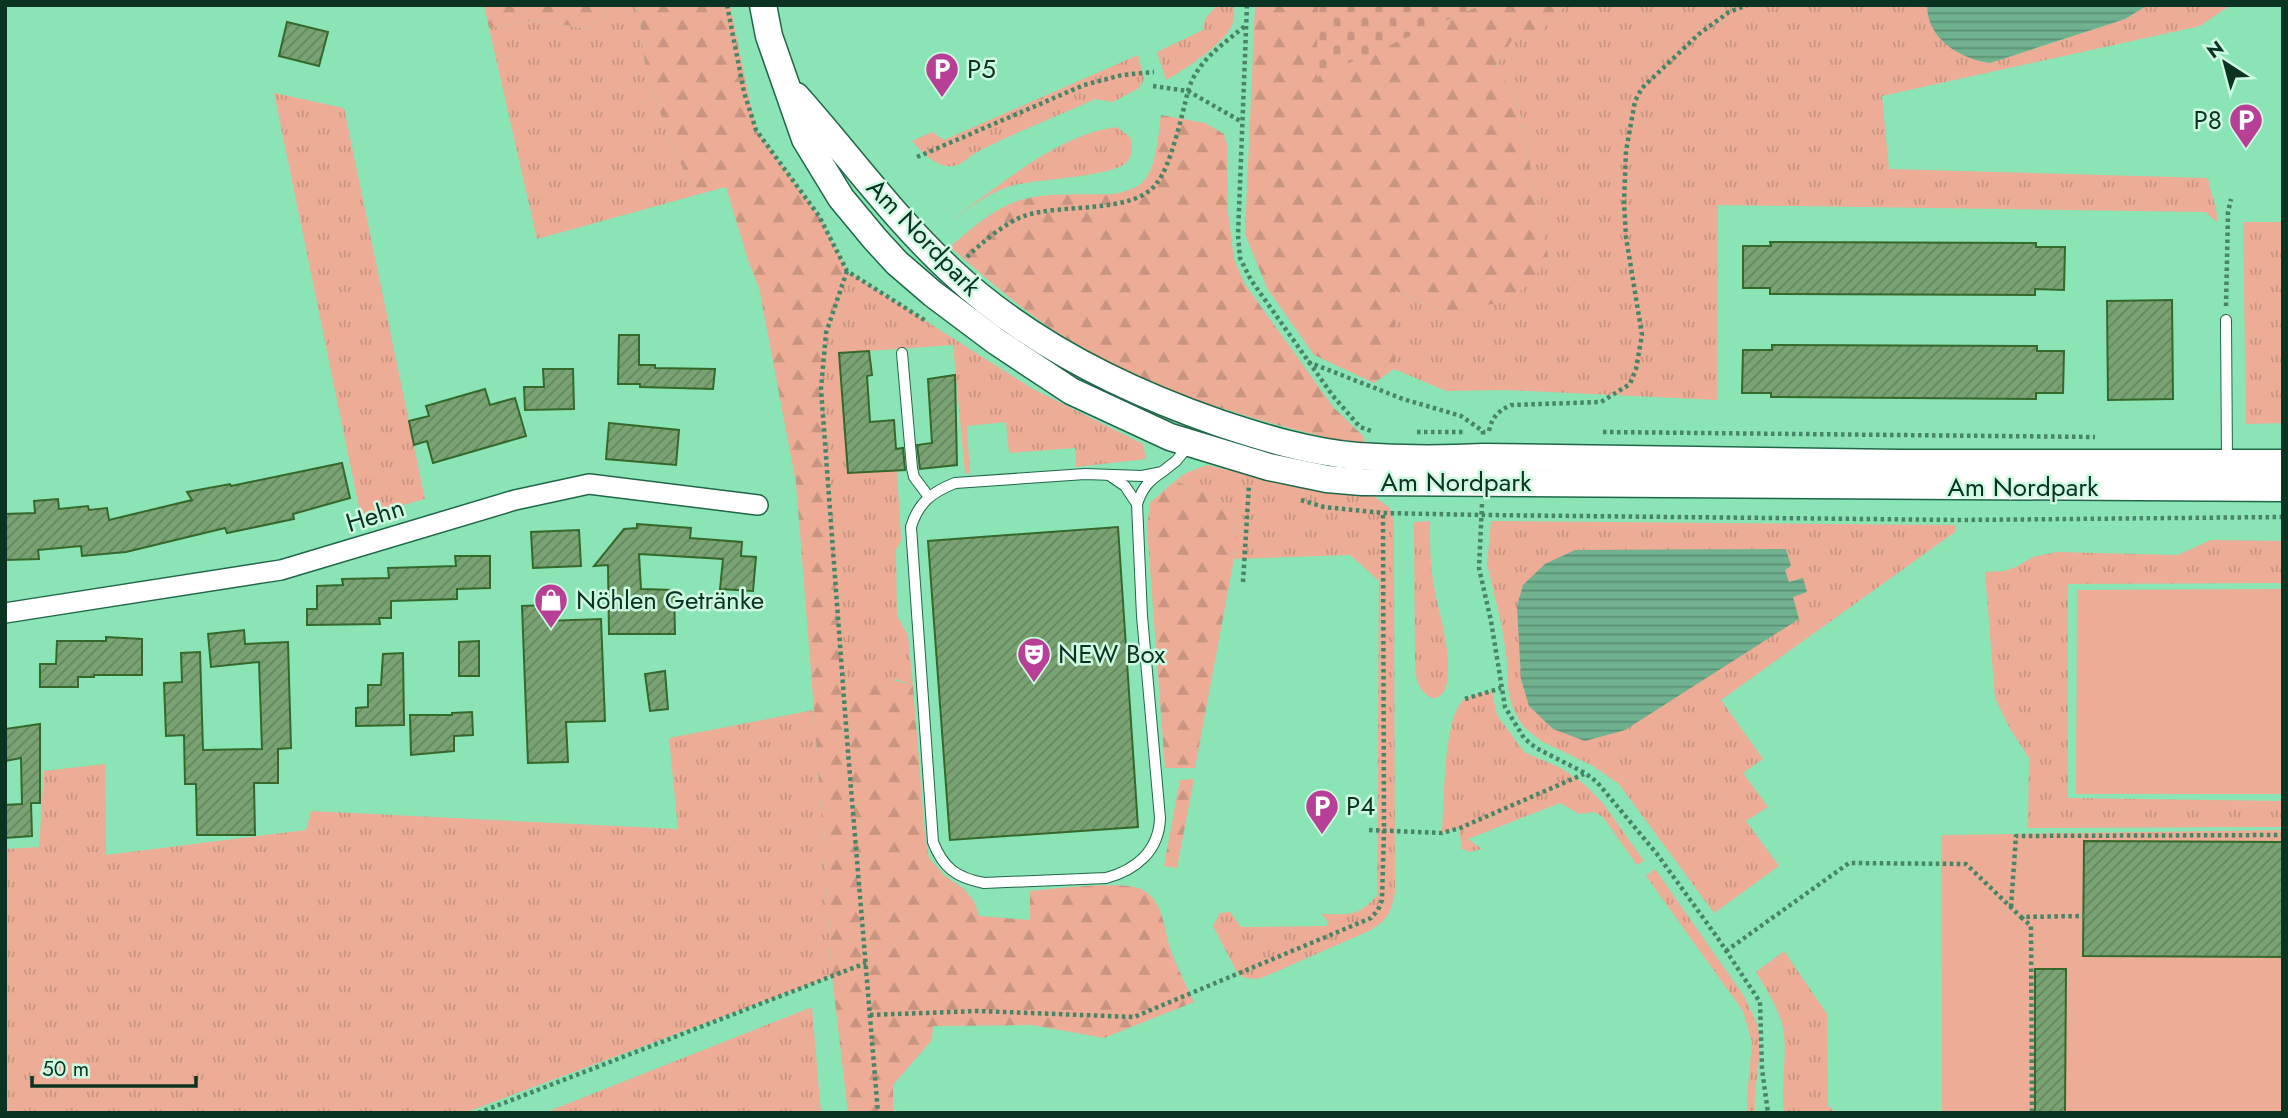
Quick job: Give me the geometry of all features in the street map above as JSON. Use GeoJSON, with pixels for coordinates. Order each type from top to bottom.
{"type":"FeatureCollection","features":[{"type":"Feature","properties":{"kind":"street","name":"Am Nordpark"},"geometry":{"type":"LineString","coordinates":[[763,5],[769,36],[806,139],[841,198],[897,263],[997,342],[1071,391],[1170,438],[1269,467],[1328,479],[1362,482],[2227,475],[2283,463]]}},
{"type":"Feature","properties":{"kind":"street","name":"Am Nordpark"},"geometry":{"type":"LineString","coordinates":[[788,87],[913,232],[953,273],[1010,321],[1082,366],[1184,411],[1270,440],[1355,456],[1899,463],[2227,475],[2283,488]]}},
{"type":"Feature","properties":{"kind":"street","name":"Hehn"},"geometry":{"type":"LineString","coordinates":[[5,613],[281,570],[515,499],[589,484],[758,505]]}},
{"type":"Feature","properties":{"kind":"lane"},"geometry":{"type":"LineString","coordinates":[[2226,320],[2227,475]]}},
{"type":"Feature","properties":{"kind":"lane"},"geometry":{"type":"LineString","coordinates":[[902,354],[912,468],[914,477],[929,497]]}},
{"type":"Feature","properties":{"kind":"lane"},"geometry":{"type":"LineString","coordinates":[[1161,472],[1142,476],[1085,474],[955,483],[936,490],[914,516],[911,527],[933,842],[946,866],[969,880],[984,883],[1106,878],[1137,865],[1148,854],[1160,830],[1142,616],[1137,504],[1142,489],[1149,481],[1176,461],[1191,443]]}},
{"type":"Feature","properties":{"kind":"lane"},"geometry":{"type":"LineString","coordinates":[[1108,475],[1125,486],[1137,504]]}},
{"type":"Feature","properties":{"kind":"path"},"geometry":{"type":"LineString","coordinates":[[727,5],[744,92],[756,130],[819,216],[847,271],[826,333],[821,389],[878,1113]]}},
{"type":"Feature","properties":{"kind":"path"},"geometry":{"type":"LineString","coordinates":[[1247,5],[1238,234],[1241,258],[1251,279],[1307,361],[1360,427],[1376,433]]}},
{"type":"Feature","properties":{"kind":"path"},"geometry":{"type":"LineString","coordinates":[[1486,431],[1500,410],[1511,405],[1601,402],[1630,384],[1636,369],[1642,335],[1626,237],[1624,202],[1626,151],[1635,101],[1642,88],[1699,34],[1729,12],[1747,5]]}},
{"type":"Feature","properties":{"kind":"path"},"geometry":{"type":"LineString","coordinates":[[953,273],[970,254],[1021,217],[1047,209],[1127,202],[1148,192],[1157,183],[1166,166],[1192,76],[1209,55],[1246,25]]}},
{"type":"Feature","properties":{"kind":"path"},"geometry":{"type":"LineString","coordinates":[[917,157],[1084,85],[1122,75],[1154,72]]}},
{"type":"Feature","properties":{"kind":"path"},"geometry":{"type":"LineString","coordinates":[[1153,86],[1188,91],[1242,122]]}},
{"type":"Feature","properties":{"kind":"path"},"geometry":{"type":"LineString","coordinates":[[2226,320],[2228,212],[2231,199]]}},
{"type":"Feature","properties":{"kind":"path"},"geometry":{"type":"LineString","coordinates":[[914,314],[933,294]]}},
{"type":"Feature","properties":{"kind":"path"},"geometry":{"type":"LineString","coordinates":[[1307,361],[1403,399],[1461,416],[1486,431]]}},
{"type":"Feature","properties":{"kind":"path"},"geometry":{"type":"LineString","coordinates":[[1416,432],[1502,432]]}},
{"type":"Feature","properties":{"kind":"path"},"geometry":{"type":"LineString","coordinates":[[1594,432],[2102,437]]}},
{"type":"Feature","properties":{"kind":"path"},"geometry":{"type":"LineString","coordinates":[[1485,482],[1480,515],[1479,568],[1505,707],[1524,738],[1536,748],[1597,782],[1657,854],[1760,1002],[1762,1069],[1768,1113]]}},
{"type":"Feature","properties":{"kind":"path"},"geometry":{"type":"LineString","coordinates":[[1244,582],[1249,485]]}},
{"type":"Feature","properties":{"kind":"path"},"geometry":{"type":"LineString","coordinates":[[870,1015],[978,1011],[1133,1017],[1371,918],[1382,900],[1383,513]]}},
{"type":"Feature","properties":{"kind":"path"},"geometry":{"type":"LineString","coordinates":[[1465,699],[1501,688]]}},
{"type":"Feature","properties":{"kind":"path"},"geometry":{"type":"LineString","coordinates":[[1369,830],[1443,833],[1585,774]]}},
{"type":"Feature","properties":{"kind":"path"},"geometry":{"type":"LineString","coordinates":[[2011,908],[2016,836],[2283,835]]}},
{"type":"Feature","properties":{"kind":"path"},"geometry":{"type":"LineString","coordinates":[[1726,951],[1849,863],[1966,864],[2031,926],[2032,1113]]}},
{"type":"Feature","properties":{"kind":"path"},"geometry":{"type":"LineString","coordinates":[[2021,917],[2084,916]]}},
{"type":"Feature","properties":{"kind":"path"},"geometry":{"type":"LineString","coordinates":[[478,1113],[866,963]]}},
{"type":"Feature","properties":{"kind":"green space"},"geometry":{"type":"Polygon","coordinates":[[[484,5],[610,5],[603,16],[588,29],[535,20],[489,28],[484,5]]]}},
{"type":"Feature","properties":{"kind":"green space"},"geometry":{"type":"Polygon","coordinates":[[[610,5],[638,5],[646,73],[673,148],[696,195],[537,239],[489,28],[535,20],[588,29],[603,16],[610,5]]]}},
{"type":"Feature","properties":{"kind":"green space"},"geometry":{"type":"Polygon","coordinates":[[[638,5],[730,5],[756,130],[820,218],[847,271],[826,333],[821,389],[845,705],[858,691],[873,682],[893,680],[913,686],[929,858],[945,876],[963,888],[974,901],[979,916],[1030,920],[1030,891],[1106,885],[1143,890],[1150,895],[1159,909],[1172,955],[1194,1002],[1104,1038],[1032,1025],[933,1026],[932,1040],[893,1085],[893,1113],[848,1113],[832,976],[796,483],[759,288],[726,187],[696,195],[673,148],[646,73],[638,5]]]}},
{"type":"Feature","properties":{"kind":"green space"},"geometry":{"type":"Polygon","coordinates":[[[1217,5],[1234,5],[1230,30],[1204,55],[1166,80],[1157,52],[1203,30],[1205,19],[1217,5]]]}},
{"type":"Feature","properties":{"kind":"green space"},"geometry":{"type":"Polygon","coordinates":[[[1255,5],[1318,5],[1317,76],[1481,5],[1566,5],[1539,33],[1512,40],[1496,65],[1518,103],[1549,261],[1511,301],[1445,312],[1394,290],[1394,369],[1374,383],[1314,355],[1267,288],[1245,234],[1255,5]]]}},
{"type":"Feature","properties":{"kind":"green space"},"geometry":{"type":"Polygon","coordinates":[[[1318,5],[1481,5],[1317,77],[1318,5]]]}},
{"type":"Feature","properties":{"kind":"green space"},"geometry":{"type":"Polygon","coordinates":[[[1566,5],[1927,5],[1927,11],[1990,63],[2125,19],[2148,5],[2231,5],[2200,26],[1882,96],[1889,169],[2208,178],[2217,222],[2205,212],[1718,205],[1717,400],[1506,390],[1446,391],[1394,369],[1394,290],[1445,312],[1549,262],[1518,103],[1496,66],[1512,39],[1539,33],[1566,5]]]}},
{"type":"Feature","properties":{"kind":"green space"},"geometry":{"type":"Polygon","coordinates":[[[1138,55],[1144,79],[1139,88],[1113,102],[1095,99],[995,143],[956,165],[947,166],[935,162],[912,141],[932,132],[944,140],[1138,55]]]}},
{"type":"Feature","properties":{"kind":"green space"},"geometry":{"type":"Polygon","coordinates":[[[274,93],[344,108],[425,499],[361,517],[274,93]]]}},
{"type":"Feature","properties":{"kind":"green space"},"geometry":{"type":"Polygon","coordinates":[[[1161,115],[1205,123],[1224,134],[1227,144],[1228,213],[1234,259],[1244,283],[1334,408],[1364,437],[1366,447],[1242,415],[1202,402],[1124,370],[1049,327],[1011,299],[950,247],[994,213],[1024,199],[1056,195],[1113,194],[1138,186],[1152,167],[1161,115]]]}},
{"type":"Feature","properties":{"kind":"green space"},"geometry":{"type":"Polygon","coordinates":[[[1117,127],[1130,137],[1132,147],[1129,159],[1119,167],[1011,186],[987,196],[950,221],[1008,178],[1051,151],[1095,132],[1117,127]]]}},
{"type":"Feature","properties":{"kind":"green space"},"geometry":{"type":"Polygon","coordinates":[[[2243,222],[2283,222],[2283,423],[2246,424],[2243,222]]]}},
{"type":"Feature","properties":{"kind":"green space"},"geometry":{"type":"Polygon","coordinates":[[[847,271],[1033,389],[1143,444],[1146,459],[1076,467],[1075,448],[1009,453],[1006,422],[967,426],[970,474],[965,473],[953,345],[839,353],[848,473],[897,470],[901,540],[896,550],[897,616],[908,635],[913,686],[897,679],[845,706],[821,389],[826,333],[847,271]]]}},
{"type":"Feature","properties":{"kind":"green space"},"geometry":{"type":"Polygon","coordinates":[[[1207,465],[1275,481],[1371,494],[1390,508],[1394,523],[1395,892],[1392,905],[1385,919],[1369,931],[1259,979],[1245,978],[1238,974],[1213,926],[1220,913],[1230,912],[1241,927],[1327,926],[1328,921],[1321,914],[1352,913],[1377,896],[1379,581],[1350,555],[1234,559],[1238,511],[1199,490],[1175,481],[1186,473],[1207,465]]]}},
{"type":"Feature","properties":{"kind":"green space"},"geometry":{"type":"Polygon","coordinates":[[[1175,481],[1199,490],[1238,511],[1234,559],[1195,768],[1165,768],[1147,528],[1150,503],[1175,481]]]}},
{"type":"Feature","properties":{"kind":"green space"},"geometry":{"type":"Polygon","coordinates":[[[1430,521],[1432,573],[1448,664],[1445,689],[1434,698],[1420,687],[1415,666],[1414,522],[1430,521]]]}},
{"type":"Feature","properties":{"kind":"green space"},"geometry":{"type":"Polygon","coordinates":[[[1491,521],[1955,525],[1955,532],[1721,700],[1763,759],[1743,773],[1768,807],[1746,821],[1779,866],[1714,913],[1619,784],[1593,766],[1541,741],[1519,720],[1508,688],[1502,627],[1487,564],[1491,521]]]}},
{"type":"Feature","properties":{"kind":"green space"},"geometry":{"type":"Polygon","coordinates":[[[2211,540],[2283,541],[2283,583],[2068,584],[2068,798],[2283,801],[2283,827],[2028,828],[2029,758],[2009,727],[1995,698],[1985,572],[2004,571],[2033,557],[2056,552],[2178,555],[2211,540]]]}},
{"type":"Feature","properties":{"kind":"green space"},"geometry":{"type":"Polygon","coordinates":[[[2283,589],[2283,794],[2076,794],[2077,590],[2283,589]]]}},
{"type":"Feature","properties":{"kind":"green space"},"geometry":{"type":"Polygon","coordinates":[[[1492,691],[1497,715],[1524,752],[1561,768],[1585,785],[1602,802],[1644,861],[1637,865],[1603,817],[1594,812],[1579,814],[1560,803],[1468,839],[1482,849],[1469,852],[1462,849],[1459,828],[1442,833],[1446,762],[1452,722],[1458,707],[1465,699],[1492,691]]]}},
{"type":"Feature","properties":{"kind":"green space"},"geometry":{"type":"Polygon","coordinates":[[[814,710],[832,976],[464,1113],[5,1113],[5,849],[39,847],[44,771],[105,764],[106,855],[306,830],[311,811],[678,829],[669,738],[814,710]]]}},
{"type":"Feature","properties":{"kind":"green space"},"geometry":{"type":"Polygon","coordinates":[[[1194,779],[1177,868],[1164,866],[1180,780],[1194,779]]]}},
{"type":"Feature","properties":{"kind":"green space"},"geometry":{"type":"Polygon","coordinates":[[[2283,830],[2283,1113],[1942,1113],[1941,835],[2283,830]]]}},
{"type":"Feature","properties":{"kind":"green space"},"geometry":{"type":"Polygon","coordinates":[[[1655,869],[1744,996],[1755,1019],[1760,1043],[1755,1113],[1748,1113],[1752,1042],[1743,1011],[1646,876],[1655,869]]]}},
{"type":"Feature","properties":{"kind":"green space"},"geometry":{"type":"Polygon","coordinates":[[[1784,951],[1827,1014],[1828,1106],[1837,1113],[1784,1113],[1783,1028],[1775,1006],[1756,972],[1784,951]]]}},
{"type":"Feature","properties":{"kind":"green space"},"geometry":{"type":"Polygon","coordinates":[[[812,1007],[821,1113],[544,1113],[812,1007]]]}},
{"type":"Feature","properties":{"kind":"shaded area"},"geometry":{"type":"Polygon","coordinates":[[[1927,5],[2148,5],[2125,19],[1990,63],[1968,57],[1947,45],[1933,28],[1927,5]]]}},
{"type":"Feature","properties":{"kind":"shaded area"},"geometry":{"type":"Polygon","coordinates":[[[1786,549],[1791,566],[1785,570],[1789,582],[1803,578],[1807,592],[1793,597],[1799,619],[1625,730],[1585,741],[1553,729],[1529,706],[1521,679],[1517,606],[1523,585],[1545,564],[1575,550],[1786,549]]]}},
{"type":"Feature","properties":{"kind":"building"},"geometry":{"type":"Polygon","coordinates":[[[287,22],[328,32],[319,66],[279,56],[287,22]]]}},
{"type":"Feature","properties":{"kind":"building"},"geometry":{"type":"Polygon","coordinates":[[[1770,242],[2036,243],[2036,247],[2065,247],[2064,290],[2035,289],[2035,295],[1770,294],[1770,288],[1743,288],[1743,246],[1771,246],[1770,242]]]}},
{"type":"Feature","properties":{"kind":"building"},"geometry":{"type":"Polygon","coordinates":[[[2172,300],[2173,399],[2108,400],[2107,301],[2172,300]]]}},
{"type":"Feature","properties":{"kind":"building"},"geometry":{"type":"Polygon","coordinates":[[[619,335],[639,335],[639,365],[655,365],[655,368],[715,369],[713,389],[618,384],[619,335]]]}},
{"type":"Feature","properties":{"kind":"building"},"geometry":{"type":"Polygon","coordinates":[[[1772,345],[2037,346],[2037,351],[2064,351],[2063,393],[2036,393],[2036,399],[1771,397],[1771,393],[1742,393],[1743,350],[1772,350],[1772,345]]]}},
{"type":"Feature","properties":{"kind":"building"},"geometry":{"type":"Polygon","coordinates":[[[869,351],[872,375],[867,376],[870,422],[894,420],[896,449],[903,448],[905,470],[848,473],[839,353],[869,351]]]}},
{"type":"Feature","properties":{"kind":"building"},"geometry":{"type":"Polygon","coordinates":[[[543,369],[573,369],[574,409],[525,410],[524,387],[544,387],[543,369]]]}},
{"type":"Feature","properties":{"kind":"building"},"geometry":{"type":"Polygon","coordinates":[[[955,375],[957,465],[920,469],[917,445],[932,443],[928,379],[955,375]]]}},
{"type":"Feature","properties":{"kind":"building"},"geometry":{"type":"Polygon","coordinates":[[[485,389],[490,405],[515,398],[526,436],[433,463],[427,441],[414,445],[409,421],[429,416],[426,406],[485,389]]]}},
{"type":"Feature","properties":{"kind":"building"},"geometry":{"type":"Polygon","coordinates":[[[609,423],[679,430],[676,465],[606,459],[609,423]]]}},
{"type":"Feature","properties":{"kind":"building"},"geometry":{"type":"Polygon","coordinates":[[[342,463],[350,498],[293,514],[294,519],[227,533],[225,528],[126,552],[82,556],[81,546],[38,550],[39,559],[5,560],[5,514],[35,513],[34,501],[58,499],[59,509],[88,506],[89,510],[107,508],[109,520],[192,500],[187,492],[230,484],[231,486],[342,463]]]}},
{"type":"Feature","properties":{"kind":"building"},"geometry":{"type":"Polygon","coordinates":[[[637,524],[691,528],[690,538],[742,542],[741,556],[756,557],[753,591],[720,589],[723,559],[639,554],[641,589],[674,590],[675,634],[609,634],[608,565],[594,566],[624,529],[637,528],[637,524]]]}},
{"type":"Feature","properties":{"kind":"building","name":"NEW Box"},"geometry":{"type":"Polygon","coordinates":[[[1118,527],[1138,827],[950,840],[928,541],[1118,527]]]}},
{"type":"Feature","properties":{"kind":"building"},"geometry":{"type":"Polygon","coordinates":[[[579,530],[581,566],[533,568],[531,532],[579,530]]]}},
{"type":"Feature","properties":{"kind":"building"},"geometry":{"type":"Polygon","coordinates":[[[455,556],[490,556],[490,588],[457,589],[457,599],[391,601],[391,618],[379,618],[380,624],[307,625],[307,609],[317,609],[317,586],[343,585],[342,579],[389,578],[388,568],[456,566],[455,556]]]}},
{"type":"Feature","properties":{"kind":"building"},"geometry":{"type":"Polygon","coordinates":[[[545,605],[546,621],[601,619],[605,721],[566,722],[568,762],[528,763],[522,606],[545,605]]]}},
{"type":"Feature","properties":{"kind":"building"},"geometry":{"type":"Polygon","coordinates":[[[244,630],[245,644],[288,642],[291,748],[278,749],[278,783],[254,783],[255,835],[197,835],[196,784],[185,784],[184,735],[166,736],[164,683],[182,682],[181,653],[200,652],[203,750],[262,749],[259,662],[211,667],[208,634],[244,630]]]}},
{"type":"Feature","properties":{"kind":"building"},"geometry":{"type":"Polygon","coordinates":[[[106,637],[142,639],[142,675],[94,675],[78,677],[78,687],[40,687],[40,664],[56,664],[57,641],[106,641],[106,637]]]}},
{"type":"Feature","properties":{"kind":"building"},"geometry":{"type":"Polygon","coordinates":[[[479,641],[479,676],[459,676],[459,642],[479,641]]]}},
{"type":"Feature","properties":{"kind":"building"},"geometry":{"type":"Polygon","coordinates":[[[403,653],[404,725],[356,726],[356,708],[368,707],[368,685],[381,685],[383,654],[403,653]]]}},
{"type":"Feature","properties":{"kind":"building"},"geometry":{"type":"Polygon","coordinates":[[[665,671],[668,709],[650,711],[645,674],[665,671]]]}},
{"type":"Feature","properties":{"kind":"building"},"geometry":{"type":"Polygon","coordinates":[[[472,712],[473,735],[454,736],[454,751],[411,755],[410,715],[472,712]]]}},
{"type":"Feature","properties":{"kind":"building"},"geometry":{"type":"Polygon","coordinates":[[[40,724],[40,803],[31,803],[32,836],[5,838],[5,805],[22,804],[21,758],[5,761],[5,729],[40,724]]]}},
{"type":"Feature","properties":{"kind":"building"},"geometry":{"type":"Polygon","coordinates":[[[2084,841],[2283,842],[2283,957],[2083,956],[2084,841]]]}},
{"type":"Feature","properties":{"kind":"building"},"geometry":{"type":"Polygon","coordinates":[[[2035,969],[2066,969],[2065,1113],[2035,1113],[2035,969]]]}},
{"type":"Feature","properties":{"kind":"place","name":"P5"},"geometry":{"type":"Point","coordinates":[942,99]}},
{"type":"Feature","properties":{"kind":"place","name":"P8"},"geometry":{"type":"Point","coordinates":[2246,150]}},
{"type":"Feature","properties":{"kind":"place","name":"Nöhlen Getränke"},"geometry":{"type":"Point","coordinates":[551,630]}},
{"type":"Feature","properties":{"kind":"place","name":"NEW Box"},"geometry":{"type":"Point","coordinates":[1034,684]}},
{"type":"Feature","properties":{"kind":"place","name":"P4"},"geometry":{"type":"Point","coordinates":[1322,836]}}]}
